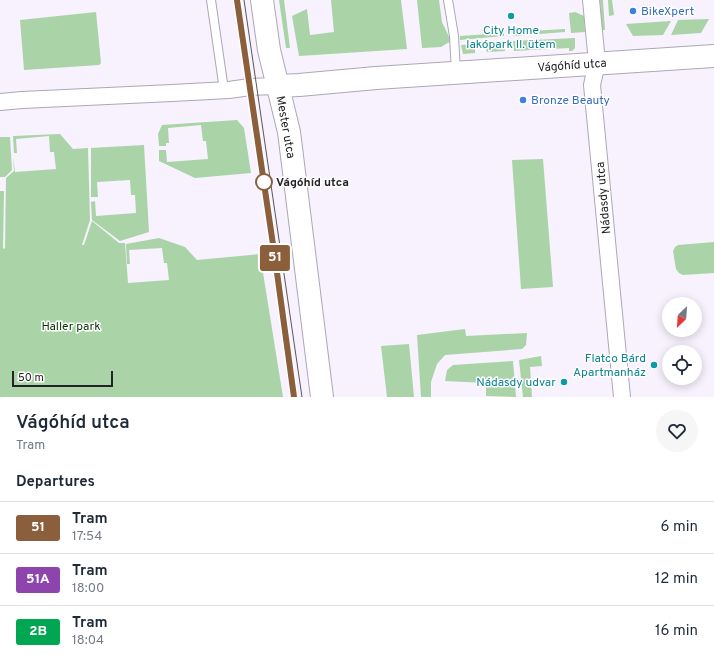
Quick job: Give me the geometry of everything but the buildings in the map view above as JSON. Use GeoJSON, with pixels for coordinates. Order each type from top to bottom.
{"type":"FeatureCollection","features":[{"type":"Feature","properties":{"kind":"street","name":"Mester utca"},"geometry":{"type":"LineString","coordinates":[[262,0],[269,50],[289,132],[322,397]]}},
{"type":"Feature","properties":{"kind":"street","name":"Nádasdy utca"},"geometry":{"type":"LineString","coordinates":[[591,0],[597,63],[592,85],[622,397]]}},
{"type":"Feature","properties":{"kind":"street","name":"Vágóhíd utca"},"geometry":{"type":"LineString","coordinates":[[0,102],[224,90],[376,78],[714,56]]}},
{"type":"Feature","properties":{"kind":"lane"},"geometry":{"type":"LineString","coordinates":[[211,0],[224,90]]}},
{"type":"Feature","properties":{"kind":"lane"},"geometry":{"type":"LineString","coordinates":[[448,0],[454,36],[456,73]]}},
{"type":"Feature","properties":{"kind":"green space"},"geometry":{"type":"Polygon","coordinates":[[[279,0],[284,0],[290,48],[286,48],[279,0]]]}},
{"type":"Feature","properties":{"kind":"green space"},"geometry":{"type":"Polygon","coordinates":[[[331,0],[401,0],[407,49],[299,56],[292,16],[307,9],[310,35],[334,32],[331,0]]]}},
{"type":"Feature","properties":{"kind":"green space"},"geometry":{"type":"Polygon","coordinates":[[[417,0],[439,0],[442,22],[451,41],[441,47],[422,48],[417,0]]]}},
{"type":"Feature","properties":{"kind":"green space"},"geometry":{"type":"Polygon","coordinates":[[[600,0],[603,0],[605,30],[602,30],[600,0]]]}},
{"type":"Feature","properties":{"kind":"green space"},"geometry":{"type":"Polygon","coordinates":[[[608,0],[612,0],[614,15],[609,16],[608,0]]]}},
{"type":"Feature","properties":{"kind":"green space"},"geometry":{"type":"Polygon","coordinates":[[[96,12],[101,63],[99,65],[24,70],[20,20],[96,12]]]}},
{"type":"Feature","properties":{"kind":"green space"},"geometry":{"type":"Polygon","coordinates":[[[575,12],[584,16],[585,32],[571,33],[569,13],[575,12]]]}},
{"type":"Feature","properties":{"kind":"green space"},"geometry":{"type":"Polygon","coordinates":[[[709,19],[701,33],[671,35],[678,20],[709,19]]]}},
{"type":"Feature","properties":{"kind":"green space"},"geometry":{"type":"Polygon","coordinates":[[[671,21],[663,35],[633,36],[626,24],[671,21]]]}},
{"type":"Feature","properties":{"kind":"green space"},"geometry":{"type":"Polygon","coordinates":[[[565,29],[565,32],[513,36],[512,32],[565,29]]]}},
{"type":"Feature","properties":{"kind":"green space"},"geometry":{"type":"Polygon","coordinates":[[[504,33],[504,36],[460,40],[460,36],[504,33]]]}},
{"type":"Feature","properties":{"kind":"green space"},"geometry":{"type":"Polygon","coordinates":[[[575,38],[575,48],[572,51],[569,51],[569,48],[514,51],[513,41],[575,38]]]}},
{"type":"Feature","properties":{"kind":"green space"},"geometry":{"type":"Polygon","coordinates":[[[505,41],[505,51],[487,52],[484,43],[505,41]]]}},
{"type":"Feature","properties":{"kind":"green space"},"geometry":{"type":"Polygon","coordinates":[[[475,44],[475,53],[463,54],[461,45],[475,44]]]}},
{"type":"Feature","properties":{"kind":"green space"},"geometry":{"type":"Polygon","coordinates":[[[237,120],[244,128],[251,173],[195,178],[159,161],[159,150],[166,150],[167,162],[208,159],[206,141],[203,141],[201,125],[168,128],[169,143],[166,143],[166,146],[159,146],[158,134],[162,125],[237,120]]]}},
{"type":"Feature","properties":{"kind":"green space","name":"Haller park"},"geometry":{"type":"Polygon","coordinates":[[[60,134],[73,149],[88,148],[90,220],[82,245],[84,245],[92,221],[119,243],[125,243],[128,283],[169,280],[167,263],[164,263],[162,248],[129,250],[130,264],[127,264],[126,244],[159,238],[185,247],[197,260],[260,254],[283,397],[0,397],[0,191],[4,191],[3,248],[5,249],[6,178],[14,171],[13,157],[15,172],[56,169],[54,152],[50,152],[49,136],[16,139],[17,153],[14,153],[13,136],[60,134]]]}},
{"type":"Feature","properties":{"kind":"green space"},"geometry":{"type":"Polygon","coordinates":[[[0,137],[10,137],[12,170],[5,177],[0,177],[0,137]]]}},
{"type":"Feature","properties":{"kind":"green space"},"geometry":{"type":"Polygon","coordinates":[[[144,145],[149,232],[120,241],[92,220],[91,202],[95,201],[96,216],[136,213],[135,195],[131,195],[130,180],[97,182],[98,197],[91,197],[91,148],[144,145]]]}},
{"type":"Feature","properties":{"kind":"green space"},"geometry":{"type":"Polygon","coordinates":[[[543,159],[553,287],[521,289],[512,160],[543,159]]]}},
{"type":"Feature","properties":{"kind":"green space"},"geometry":{"type":"Polygon","coordinates":[[[714,242],[714,273],[683,275],[679,273],[676,269],[673,251],[675,247],[678,245],[714,242]]]}},
{"type":"Feature","properties":{"kind":"green space"},"geometry":{"type":"Polygon","coordinates":[[[465,329],[466,336],[527,333],[526,345],[522,349],[445,355],[437,364],[431,382],[431,397],[421,397],[417,335],[465,329]]]}},
{"type":"Feature","properties":{"kind":"green space"},"geometry":{"type":"Polygon","coordinates":[[[409,344],[414,397],[387,397],[381,346],[409,344]]]}},
{"type":"Feature","properties":{"kind":"green space"},"geometry":{"type":"Polygon","coordinates":[[[541,356],[542,366],[530,367],[532,397],[523,397],[519,360],[541,356]]]}},
{"type":"Feature","properties":{"kind":"green space"},"geometry":{"type":"Polygon","coordinates":[[[513,361],[516,397],[486,396],[486,383],[445,381],[447,370],[453,365],[513,361]]]}},
{"type":"Feature","properties":{"kind":"tram line"},"geometry":{"type":"LineString","coordinates":[[237,0],[294,397]]}},
{"type":"Feature","properties":{"kind":"tram line","name":"51"},"geometry":{"type":"LineString","coordinates":[[237,0],[294,397]]}},
{"type":"Feature","properties":{"kind":"tram line"},"geometry":{"type":"LineString","coordinates":[[244,0],[302,397]]}},
{"type":"Feature","properties":{"kind":"place","name":"BikeXpert"},"geometry":{"type":"Point","coordinates":[633,11]}},
{"type":"Feature","properties":{"kind":"place","name":"City Home lakópark II. ütem"},"geometry":{"type":"Point","coordinates":[511,16]}},
{"type":"Feature","properties":{"kind":"place","name":"Bronze Beauty"},"geometry":{"type":"Point","coordinates":[523,100]}},
{"type":"Feature","properties":{"kind":"place","name":"Vágóhíd utca"},"geometry":{"type":"Point","coordinates":[264,182]}},
{"type":"Feature","properties":{"kind":"place","name":"Flatco Bárd Apartmanház"},"geometry":{"type":"Point","coordinates":[654,365]}},
{"type":"Feature","properties":{"kind":"place","name":"Nádasdy udvar"},"geometry":{"type":"Point","coordinates":[564,382]}}]}
